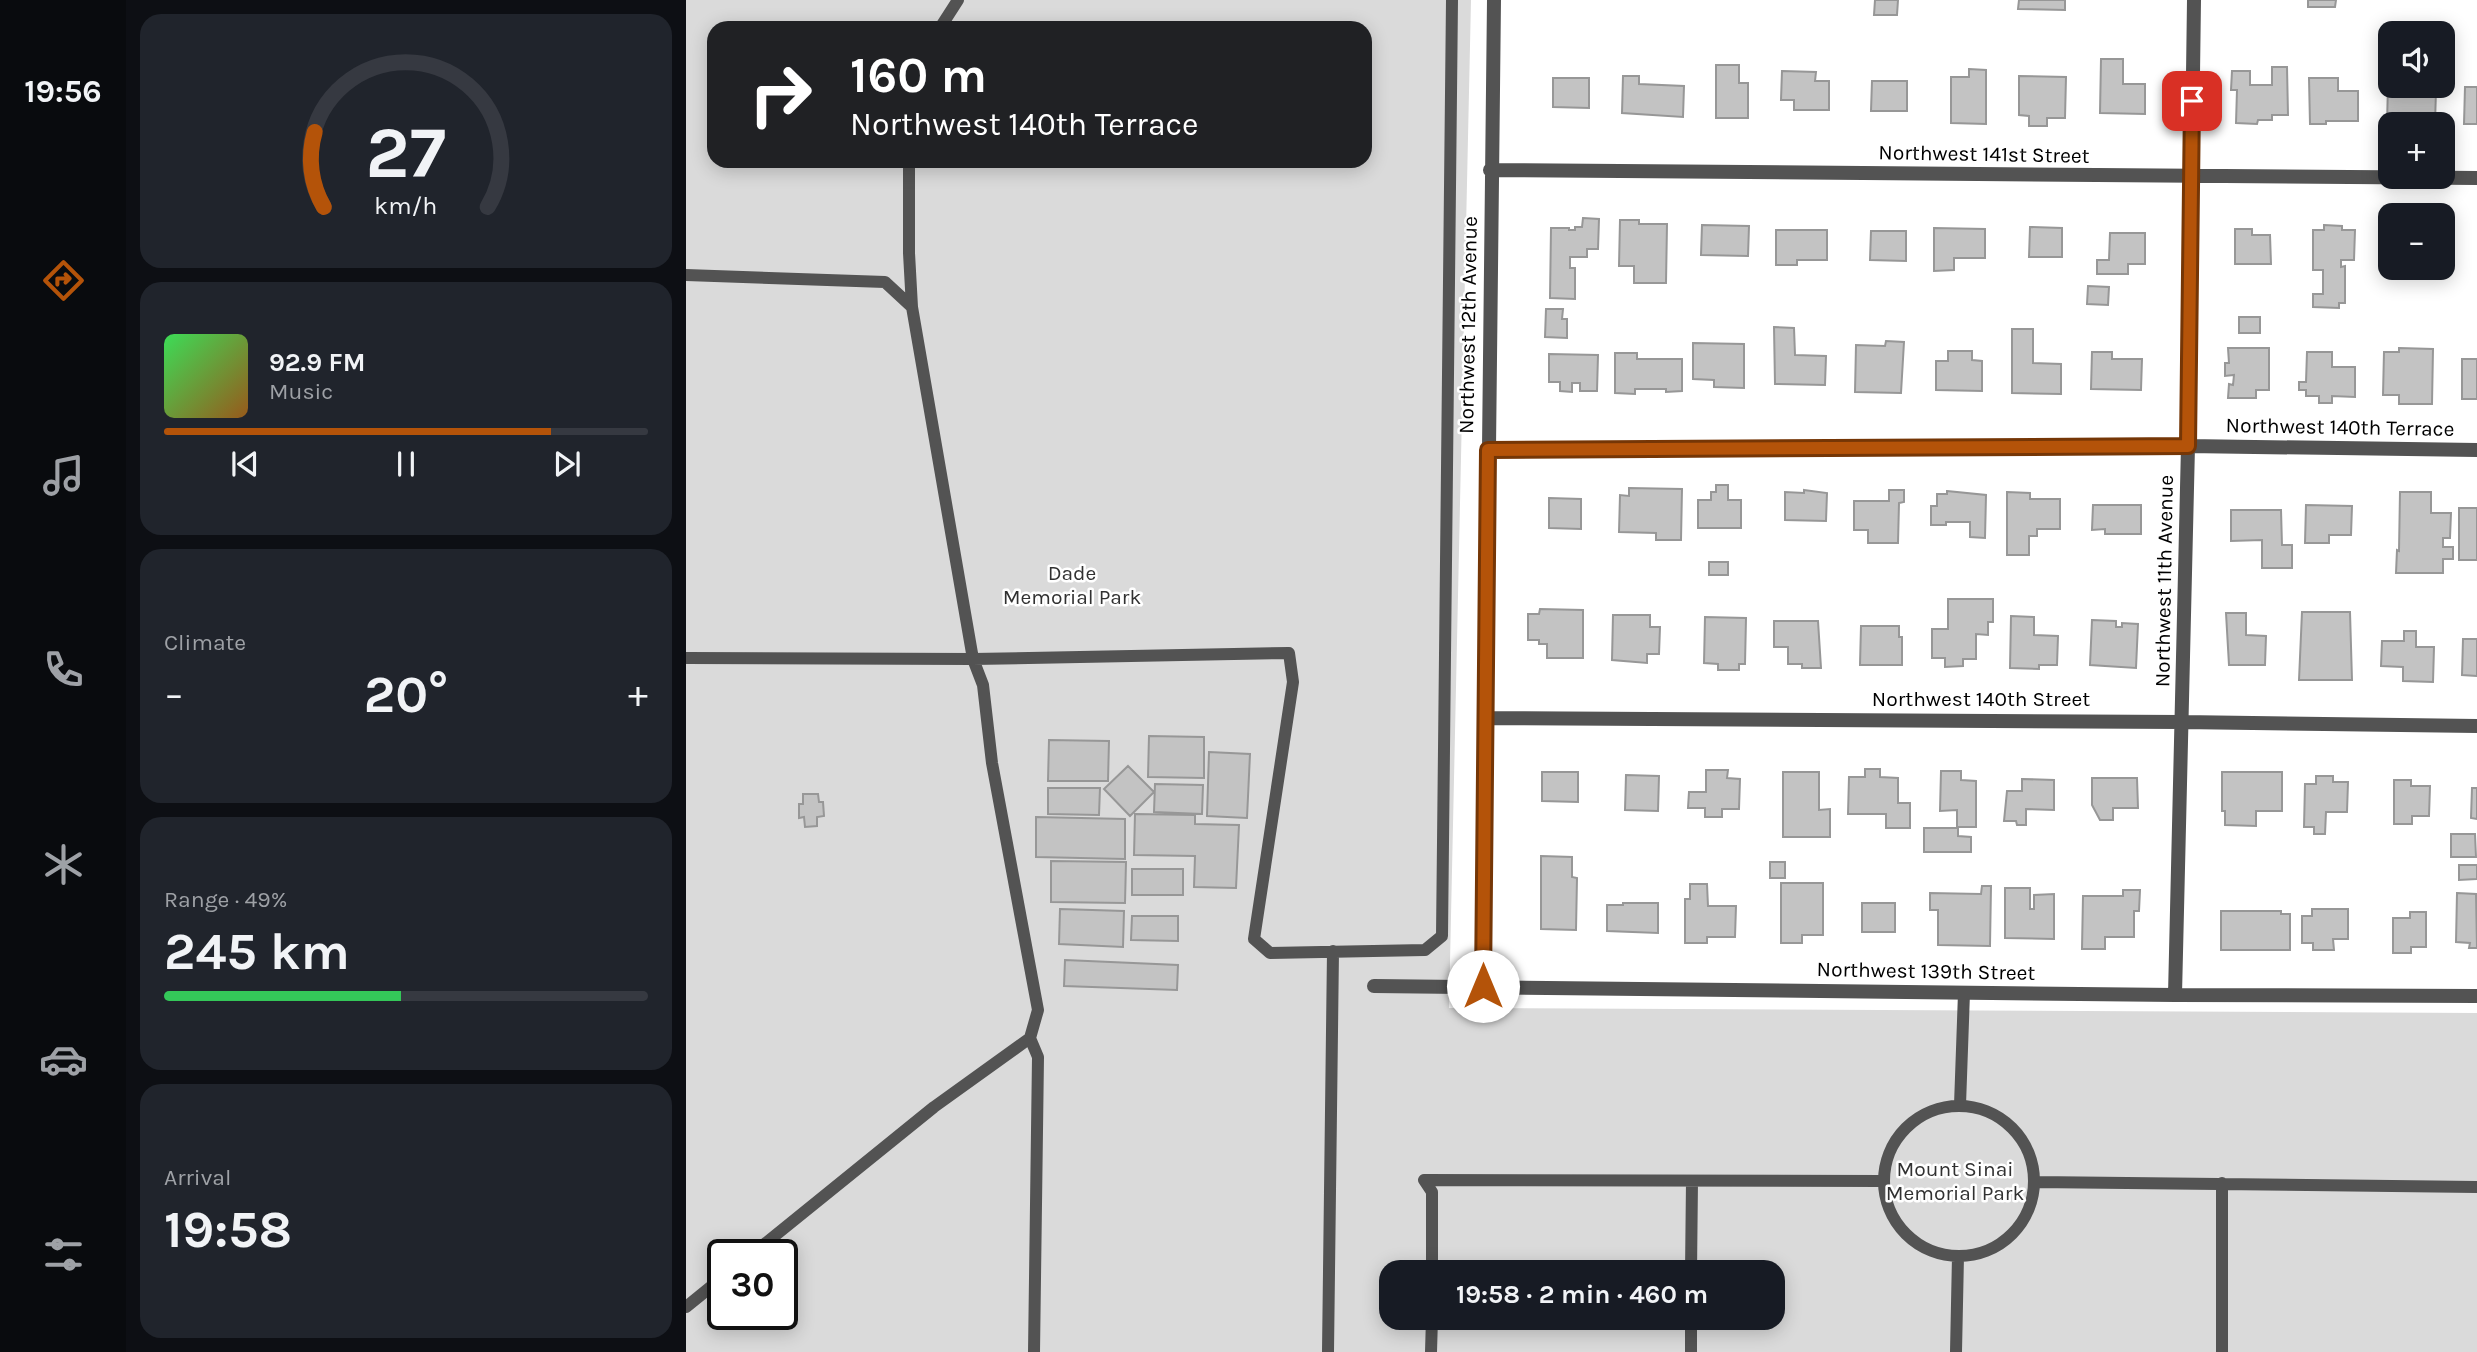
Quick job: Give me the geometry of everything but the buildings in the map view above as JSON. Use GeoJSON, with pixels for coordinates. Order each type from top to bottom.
{"type":"FeatureCollection","features":[{"type":"Feature","properties":{"kind":"street","name":"Northwest 12th Avenue"},"geometry":{"type":"LineString","coordinates":[[1483,986],[1490,170],[1494,0]]}},
{"type":"Feature","properties":{"kind":"street","name":"Northwest 11th Avenue"},"geometry":{"type":"LineString","coordinates":[[2175,995],[2188,446],[2194,0]]}},
{"type":"Feature","properties":{"kind":"street","name":"Northwest 141st Street"},"geometry":{"type":"LineString","coordinates":[[1490,170],[2477,178]]}},
{"type":"Feature","properties":{"kind":"street","name":"Northwest 140th Terrace"},"geometry":{"type":"LineString","coordinates":[[1488,450],[2188,446],[2477,450]]}},
{"type":"Feature","properties":{"kind":"street","name":"Northwest 140th Street"},"geometry":{"type":"LineString","coordinates":[[1486,718],[2477,726]]}},
{"type":"Feature","properties":{"kind":"street","name":"Northwest 139th Street"},"geometry":{"type":"LineString","coordinates":[[1374,986],[2477,996]]}},
{"type":"Feature","properties":{"kind":"lane"},"geometry":{"type":"LineString","coordinates":[[944,21],[958,0]]}},
{"type":"Feature","properties":{"kind":"lane"},"geometry":{"type":"LineString","coordinates":[[686,659],[973,659],[1289,653],[1293,682],[1254,939],[1270,953],[1426,950],[1442,936],[1452,0]]}},
{"type":"Feature","properties":{"kind":"lane"},"geometry":{"type":"LineString","coordinates":[[771,1239],[934,1107],[1030,1038],[1038,1010],[992,763],[983,685],[973,659],[912,307],[909,168]]}},
{"type":"Feature","properties":{"kind":"lane"},"geometry":{"type":"LineString","coordinates":[[686,275],[885,282],[912,307]]}},
{"type":"Feature","properties":{"kind":"lane"},"geometry":{"type":"LineString","coordinates":[[1328,1352],[1333,951]]}},
{"type":"Feature","properties":{"kind":"lane"},"geometry":{"type":"LineString","coordinates":[[1959,1105],[1964,993]]}},
{"type":"Feature","properties":{"kind":"lane"},"geometry":{"type":"LineString","coordinates":[[1030,1038],[1038,1056],[1034,1352]]}},
{"type":"Feature","properties":{"kind":"lane"},"geometry":{"type":"LineString","coordinates":[[1959,1105],[1989,1111],[2014,1128],[2030,1153],[2035,1182],[2029,1211],[2012,1235],[1987,1251],[1958,1256],[1929,1250],[1905,1234],[1889,1210],[1883,1181],[1889,1152],[1905,1128],[1930,1111],[1959,1105]]}},
{"type":"Feature","properties":{"kind":"lane"},"geometry":{"type":"LineString","coordinates":[[1432,1260],[1432,1192],[1424,1180],[1883,1181]]}},
{"type":"Feature","properties":{"kind":"lane"},"geometry":{"type":"LineString","coordinates":[[1691,1260],[1692,1181]]}},
{"type":"Feature","properties":{"kind":"lane"},"geometry":{"type":"LineString","coordinates":[[2035,1182],[2477,1187]]}},
{"type":"Feature","properties":{"kind":"lane"},"geometry":{"type":"LineString","coordinates":[[2221,1352],[2222,1183]]}},
{"type":"Feature","properties":{"kind":"lane"},"geometry":{"type":"LineString","coordinates":[[1956,1352],[1958,1256]]}},
{"type":"Feature","properties":{"kind":"lane"},"geometry":{"type":"LineString","coordinates":[[686,1307],[707,1290]]}},
{"type":"Feature","properties":{"kind":"lane"},"geometry":{"type":"LineString","coordinates":[[1431,1352],[1432,1330]]}},
{"type":"Feature","properties":{"kind":"lane"},"geometry":{"type":"LineString","coordinates":[[1691,1330],[1691,1352]]}},
{"type":"Feature","properties":{"kind":"green space","name":"Dade Memorial Park"},"geometry":{"type":"Polygon","coordinates":[[[686,0],[1471,0],[1449,1008],[2477,1013],[2477,1352],[686,1352],[686,0]]]}},
{"type":"Feature","properties":{"kind":"route"},"geometry":{"type":"LineString","coordinates":[[1483,986],[1488,450],[2188,446],[2192,101]]}},
{"type":"Feature","properties":{"kind":"park label","name":"Mount Sinai Memorial Park"},"geometry":{"type":"Point","coordinates":[1955,1181]}}]}
